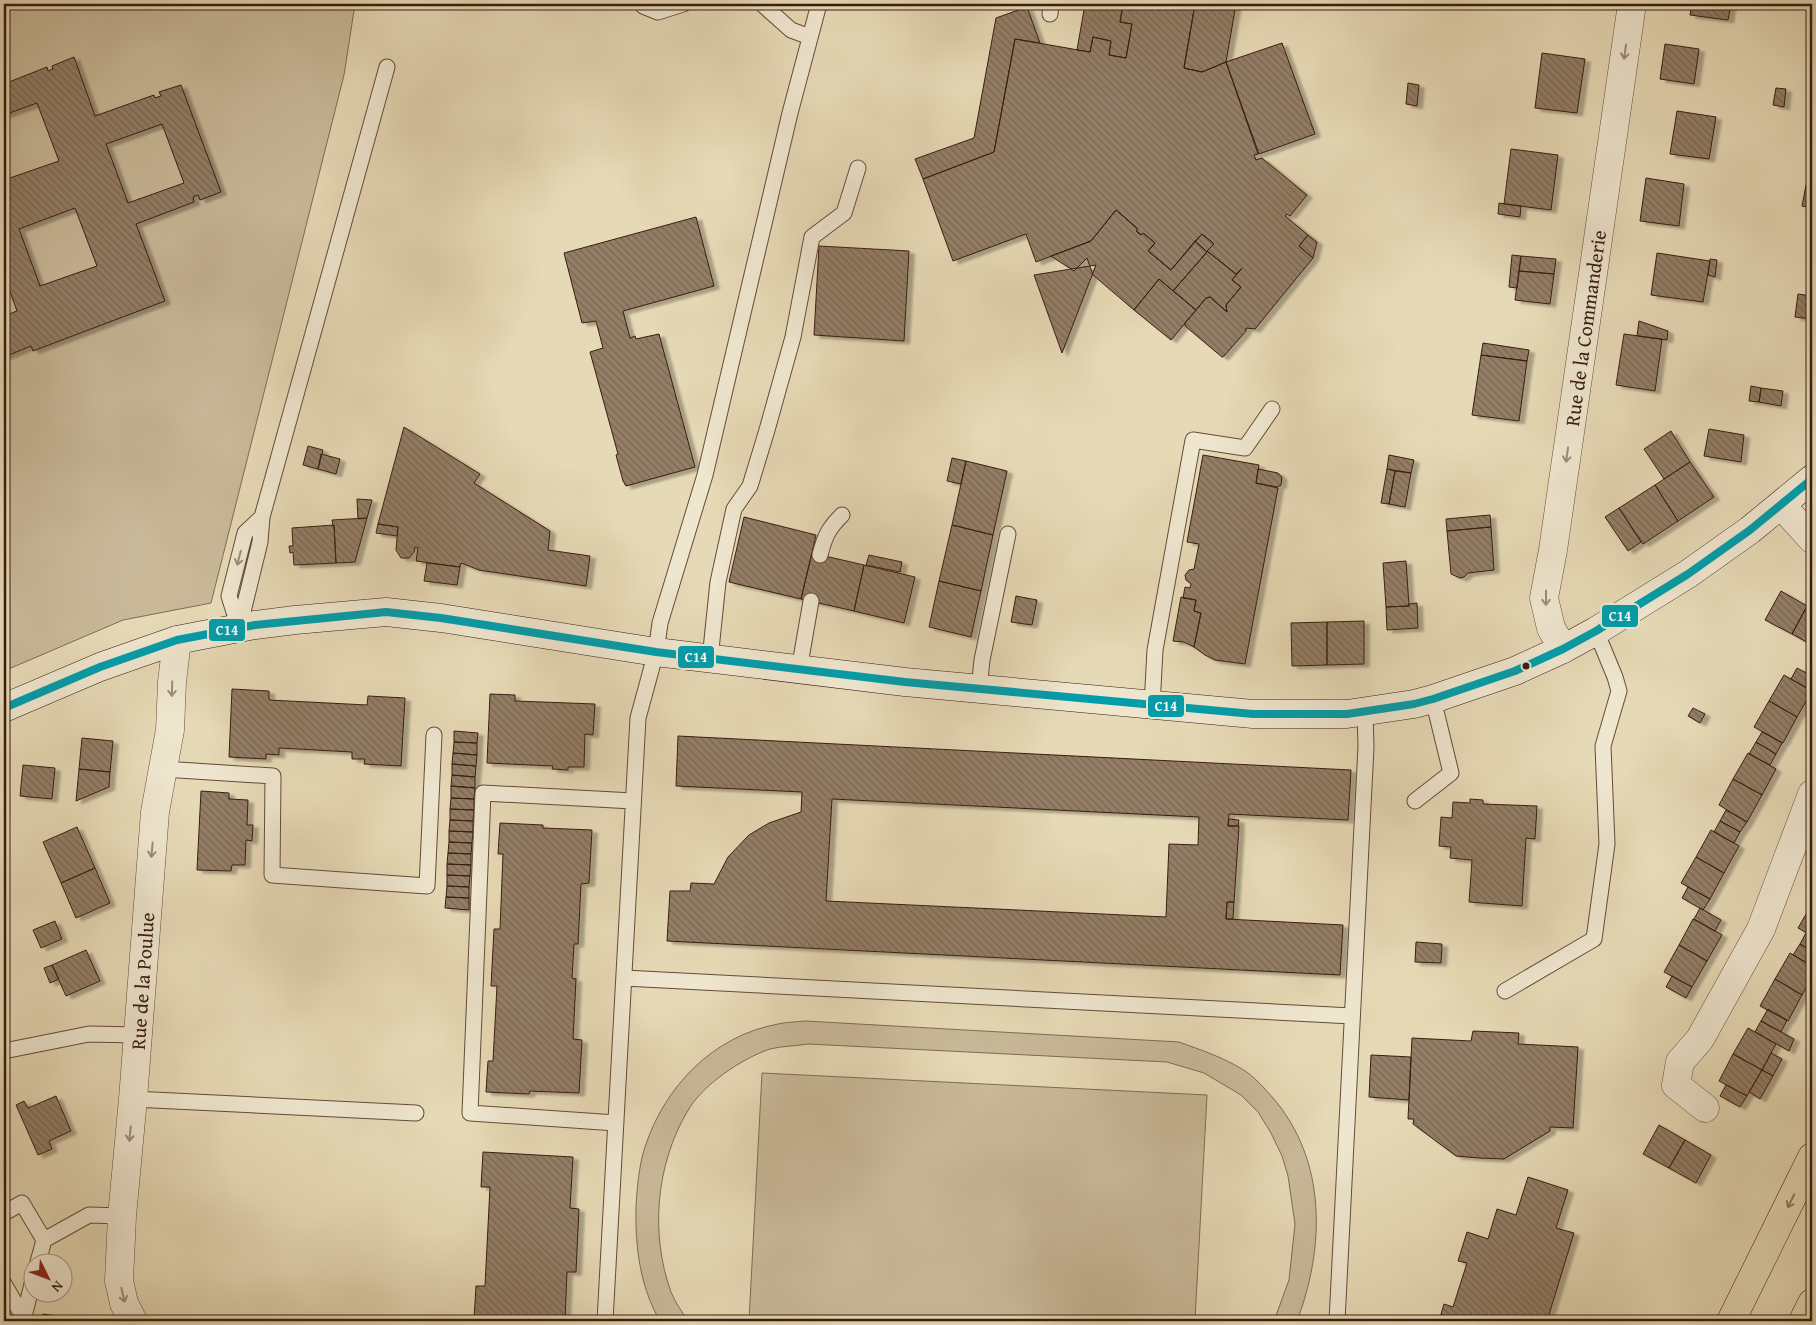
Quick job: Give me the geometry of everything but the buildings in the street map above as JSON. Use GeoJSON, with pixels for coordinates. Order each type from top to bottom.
{"type":"FeatureCollection","features":[{"type":"Feature","properties":{"kind":"highway"},"geometry":{"type":"LineString","coordinates":[[1731,1321],[1812,1157]]}},
{"type":"Feature","properties":{"kind":"highway"},"geometry":{"type":"LineString","coordinates":[[1803,1321],[1812,1303]]}},
{"type":"Feature","properties":{"kind":"street","name":"Rue de la Commanderie"},"geometry":{"type":"LineString","coordinates":[[1563,649],[1551,628],[1544,598],[1632,4]]}},
{"type":"Feature","properties":{"kind":"street"},"geometry":{"type":"LineString","coordinates":[[4,708],[100,667],[177,640],[295,620],[386,612],[441,618],[656,652],[979,690],[1253,714],[1347,714],[1414,704],[1433,699],[1515,671],[1563,649],[1596,631],[1688,574],[1782,505],[1812,479]]}},
{"type":"Feature","properties":{"kind":"street"},"geometry":{"type":"LineString","coordinates":[[1782,505],[1812,539]]}},
{"type":"Feature","properties":{"kind":"street","name":"Rue de la Poulue"},"geometry":{"type":"LineString","coordinates":[[133,1321],[124,1303],[119,1281],[122,1216],[155,812],[170,730],[172,682],[177,640]]}},
{"type":"Feature","properties":{"kind":"street"},"geometry":{"type":"LineString","coordinates":[[1705,1108],[1676,1086],[1680,1062],[1700,1039],[1761,929],[1812,794]]}},
{"type":"Feature","properties":{"kind":"lane"},"geometry":{"type":"LineString","coordinates":[[642,4],[658,12],[683,4]]}},
{"type":"Feature","properties":{"kind":"lane"},"geometry":{"type":"LineString","coordinates":[[762,4],[791,30],[810,37]]}},
{"type":"Feature","properties":{"kind":"lane"},"geometry":{"type":"LineString","coordinates":[[605,1321],[638,718],[656,652],[660,623],[705,475],[790,113],[819,4]]}},
{"type":"Feature","properties":{"kind":"lane"},"geometry":{"type":"LineString","coordinates":[[239,628],[229,596],[245,533],[262,517],[387,67]]}},
{"type":"Feature","properties":{"kind":"lane"},"geometry":{"type":"LineString","coordinates":[[710,659],[718,582],[734,509],[750,486],[767,430],[793,337],[812,237],[844,214],[858,168]]}},
{"type":"Feature","properties":{"kind":"lane"},"geometry":{"type":"LineString","coordinates":[[1152,706],[1155,650],[1193,440],[1245,448],[1272,409]]}},
{"type":"Feature","properties":{"kind":"lane"},"geometry":{"type":"LineString","coordinates":[[820,554],[825,536],[830,527],[842,515]]}},
{"type":"Feature","properties":{"kind":"lane"},"geometry":{"type":"LineString","coordinates":[[979,690],[982,660],[1008,534]]}},
{"type":"Feature","properties":{"kind":"lane"},"geometry":{"type":"LineString","coordinates":[[798,670],[811,601]]}},
{"type":"Feature","properties":{"kind":"lane"},"geometry":{"type":"LineString","coordinates":[[1505,991],[1594,939],[1607,844],[1604,746],[1619,691],[1596,631]]}},
{"type":"Feature","properties":{"kind":"lane"},"geometry":{"type":"LineString","coordinates":[[1415,801],[1451,773],[1433,699]]}},
{"type":"Feature","properties":{"kind":"lane"},"geometry":{"type":"LineString","coordinates":[[1337,1321],[1366,747],[1364,711]]}},
{"type":"Feature","properties":{"kind":"lane"},"geometry":{"type":"LineString","coordinates":[[163,769],[273,776],[272,875],[427,886],[434,735]]}},
{"type":"Feature","properties":{"kind":"lane"},"geometry":{"type":"LineString","coordinates":[[616,1122],[470,1113],[483,793],[633,801]]}},
{"type":"Feature","properties":{"kind":"lane"},"geometry":{"type":"LineString","coordinates":[[624,978],[1352,1016]]}},
{"type":"Feature","properties":{"kind":"lane"},"geometry":{"type":"LineString","coordinates":[[4,1052],[89,1034],[138,1035]]}},
{"type":"Feature","properties":{"kind":"lane"},"geometry":{"type":"LineString","coordinates":[[133,1099],[416,1113]]}},
{"type":"Feature","properties":{"kind":"lane"},"geometry":{"type":"LineString","coordinates":[[4,1213],[22,1203],[44,1240]]}},
{"type":"Feature","properties":{"kind":"lane"},"geometry":{"type":"LineString","coordinates":[[41,1252],[44,1240],[89,1215],[122,1216]]}},
{"type":"Feature","properties":{"kind":"lane"},"geometry":{"type":"LineString","coordinates":[[4,1284],[23,1320]]}},
{"type":"Feature","properties":{"kind":"lane"},"geometry":{"type":"LineString","coordinates":[[23,1320],[28,1302]]}},
{"type":"Feature","properties":{"kind":"shaded area"},"geometry":{"type":"Polygon","coordinates":[[[4,4],[355,4],[344,75],[211,603],[123,620],[4,671],[4,4]]]}},
{"type":"Feature","properties":{"kind":"shaded area"},"geometry":{"type":"Polygon","coordinates":[[[805,1021],[1179,1042],[1219,1057],[1242,1069],[1266,1090],[1291,1123],[1303,1149],[1312,1177],[1316,1205],[1316,1235],[1313,1264],[1297,1321],[1274,1321],[1289,1280],[1295,1224],[1288,1176],[1282,1156],[1258,1112],[1241,1095],[1204,1073],[1167,1062],[808,1044],[770,1049],[747,1059],[712,1083],[702,1092],[687,1112],[668,1154],[660,1200],[659,1224],[664,1270],[671,1292],[688,1321],[660,1321],[643,1280],[636,1222],[636,1200],[640,1169],[645,1147],[654,1125],[665,1104],[679,1084],[713,1052],[754,1030],[781,1023],[805,1021]]]}},
{"type":"Feature","properties":{"kind":"shaded area"},"geometry":{"type":"Polygon","coordinates":[[[762,1073],[1207,1095],[1195,1321],[749,1321],[762,1073]]]}},
{"type":"Feature","properties":{"kind":"transit line","name":"C14"},"geometry":{"type":"LineString","coordinates":[[4,708],[100,667],[177,640],[255,625],[386,612],[441,618],[656,652],[905,682],[1253,714],[1347,714],[1414,704],[1433,699],[1515,671],[1563,649],[1596,631],[1688,574],[1750,530],[1812,479]]}}]}
